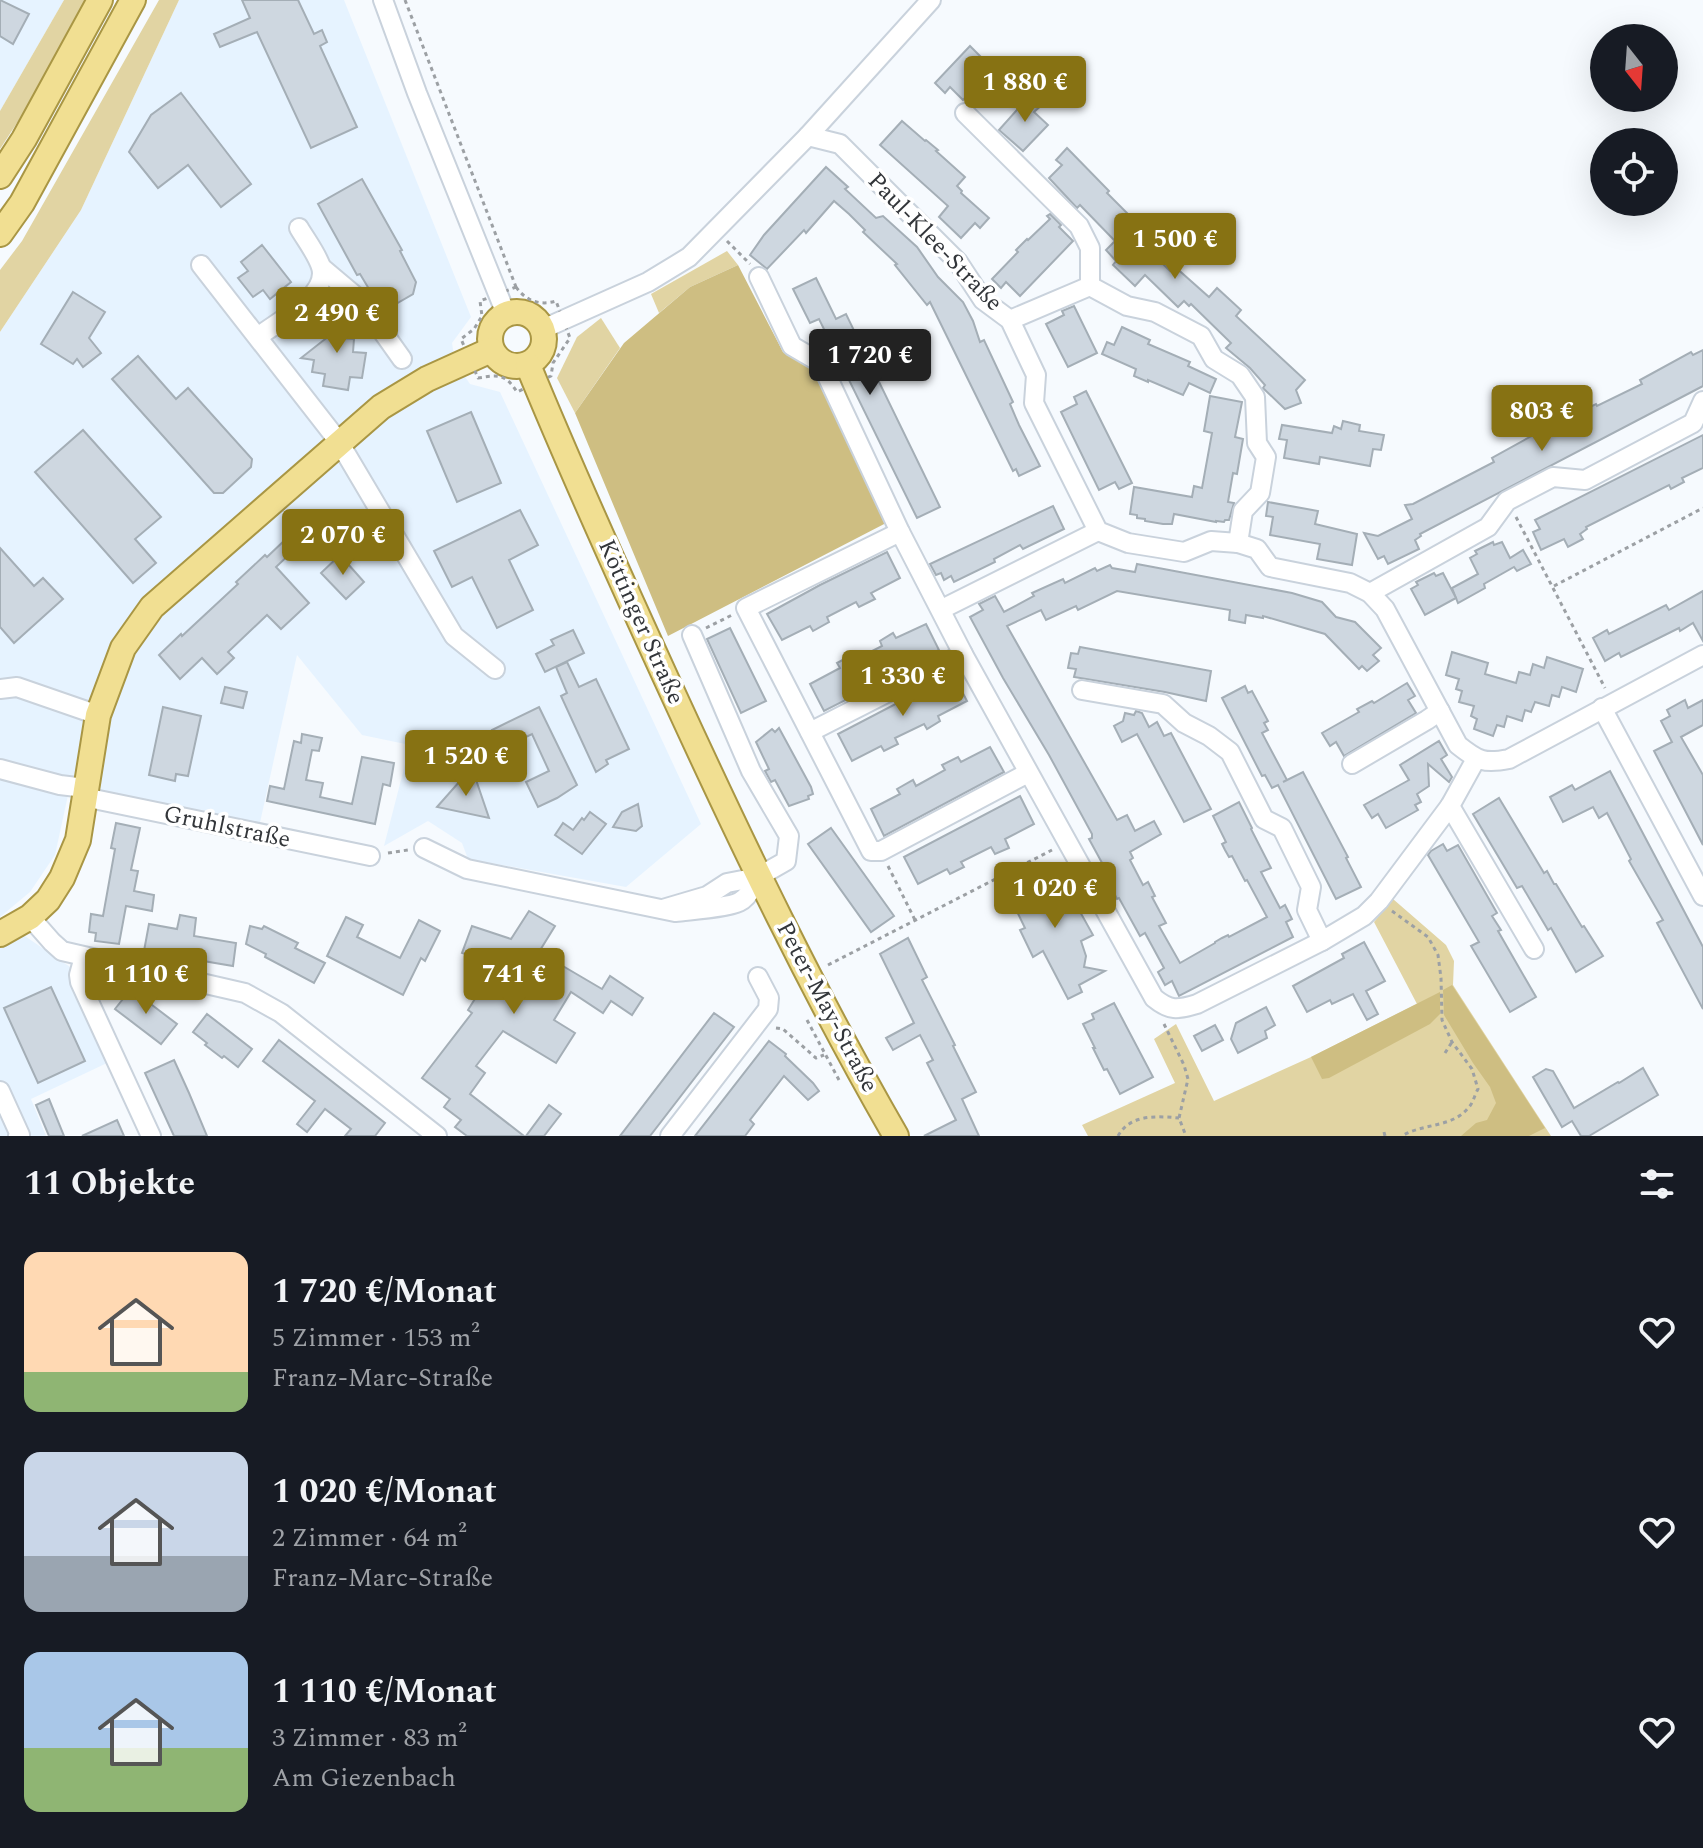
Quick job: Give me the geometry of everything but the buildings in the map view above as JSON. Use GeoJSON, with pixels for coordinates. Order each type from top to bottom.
{"type":"FeatureCollection","features":[{"type":"Feature","properties":{"kind":"main road"},"geometry":{"type":"LineString","coordinates":[[0,176],[24,139],[100,0]]}},
{"type":"Feature","properties":{"kind":"main road"},"geometry":{"type":"LineString","coordinates":[[0,234],[22,203],[133,0]]}},
{"type":"Feature","properties":{"kind":"main road"},"geometry":{"type":"LineString","coordinates":[[500,301],[537,320],[556,323],[536,359],[533,378],[497,359],[491,350],[491,329],[497,320],[500,301]]}},
{"type":"Feature","properties":{"kind":"main road"},"geometry":{"type":"LineString","coordinates":[[0,934],[30,917],[48,900],[62,878],[78,840],[98,715],[123,648],[152,607],[381,407],[427,379],[491,350]]}},
{"type":"Feature","properties":{"kind":"main road","name":"Köttinger Straße"},"geometry":{"type":"LineString","coordinates":[[533,378],[618,573],[758,877]]}},
{"type":"Feature","properties":{"kind":"main road","name":"Peter-May-Straße"},"geometry":{"type":"LineString","coordinates":[[758,877],[896,1136]]}},
{"type":"Feature","properties":{"kind":"street"},"geometry":{"type":"LineString","coordinates":[[383,0],[500,301]]}},
{"type":"Feature","properties":{"kind":"street"},"geometry":{"type":"LineString","coordinates":[[556,323],[648,282],[689,257],[808,136],[931,0]]}},
{"type":"Feature","properties":{"kind":"street"},"geometry":{"type":"LineString","coordinates":[[965,113],[1079,226],[1090,248],[1090,286]]}},
{"type":"Feature","properties":{"kind":"street","name":"Paul-Klee-Straße"},"geometry":{"type":"LineString","coordinates":[[808,136],[840,144],[958,262],[983,300],[1010,320],[1036,375],[1034,403],[1098,531]]}},
{"type":"Feature","properties":{"kind":"street"},"geometry":{"type":"LineString","coordinates":[[299,228],[322,268],[360,300],[402,359]]}},
{"type":"Feature","properties":{"kind":"street"},"geometry":{"type":"LineString","coordinates":[[201,265],[339,442],[454,636],[495,669]]}},
{"type":"Feature","properties":{"kind":"street"},"geometry":{"type":"LineString","coordinates":[[258,337],[312,297],[319,288],[322,268]]}},
{"type":"Feature","properties":{"kind":"street"},"geometry":{"type":"LineString","coordinates":[[759,277],[792,346],[821,363],[900,532],[963,654],[1154,998],[1166,1008],[1181,1009],[1197,1004],[1322,941],[1364,916],[1379,901],[1450,806],[1476,759]]}},
{"type":"Feature","properties":{"kind":"street"},"geometry":{"type":"LineString","coordinates":[[1010,320],[1090,286]]}},
{"type":"Feature","properties":{"kind":"street"},"geometry":{"type":"LineString","coordinates":[[1090,286],[1127,306],[1155,312],[1201,336],[1214,359],[1240,375],[1255,397],[1257,443],[1266,457],[1265,468],[1260,493],[1243,511],[1238,543]]}},
{"type":"Feature","properties":{"kind":"street"},"geometry":{"type":"LineString","coordinates":[[1370,593],[1488,527],[1507,501],[1553,477],[1585,480],[1693,423],[1703,401]]}},
{"type":"Feature","properties":{"kind":"street"},"geometry":{"type":"LineString","coordinates":[[942,609],[1098,531],[1128,543],[1184,552],[1211,541],[1238,543],[1257,549],[1270,567],[1350,583],[1370,593],[1385,609],[1458,745],[1476,759],[1491,762],[1509,759],[1703,655]]}},
{"type":"Feature","properties":{"kind":"street"},"geometry":{"type":"LineString","coordinates":[[900,532],[746,608],[871,851],[881,851],[1028,773]]}},
{"type":"Feature","properties":{"kind":"street"},"geometry":{"type":"LineString","coordinates":[[424,848],[467,869],[675,912],[740,902],[751,892],[758,877],[786,861],[789,836],[751,771],[692,635]]}},
{"type":"Feature","properties":{"kind":"street"},"geometry":{"type":"LineString","coordinates":[[810,732],[963,654]]}},
{"type":"Feature","properties":{"kind":"street"},"geometry":{"type":"LineString","coordinates":[[0,689],[17,687],[98,715]]}},
{"type":"Feature","properties":{"kind":"street"},"geometry":{"type":"LineString","coordinates":[[1082,690],[1163,704],[1184,723],[1230,752],[1264,819],[1282,828],[1311,887],[1307,910],[1322,941]]}},
{"type":"Feature","properties":{"kind":"street"},"geometry":{"type":"LineString","coordinates":[[1607,705],[1703,896]]}},
{"type":"Feature","properties":{"kind":"street"},"geometry":{"type":"LineString","coordinates":[[1352,764],[1440,711]]}},
{"type":"Feature","properties":{"kind":"street","name":"Gruhlstraße"},"geometry":{"type":"LineString","coordinates":[[0,769],[85,793],[370,856]]}},
{"type":"Feature","properties":{"kind":"street"},"geometry":{"type":"LineString","coordinates":[[1450,806],[1534,949]]}},
{"type":"Feature","properties":{"kind":"street"},"geometry":{"type":"LineString","coordinates":[[30,917],[62,951],[245,993],[281,1013],[437,1136]]}},
{"type":"Feature","properties":{"kind":"street"},"geometry":{"type":"LineString","coordinates":[[84,957],[80,982],[151,1136]]}},
{"type":"Feature","properties":{"kind":"street"},"geometry":{"type":"LineString","coordinates":[[670,1136],[768,1009],[769,998],[758,977]]}},
{"type":"Feature","properties":{"kind":"street"},"geometry":{"type":"LineString","coordinates":[[0,1091],[18,1136]]}},
{"type":"Feature","properties":{"kind":"path"},"geometry":{"type":"LineString","coordinates":[[405,0],[516,287],[522,296],[533,301],[547,304],[556,301],[556,323],[570,338],[553,363],[551,376],[533,378],[517,392],[510,381],[498,375],[478,378],[473,367]]}},
{"type":"Feature","properties":{"kind":"path"},"geometry":{"type":"LineString","coordinates":[[717,231],[759,277]]}},
{"type":"Feature","properties":{"kind":"path"},"geometry":{"type":"LineString","coordinates":[[464,347],[461,339],[474,329],[482,316],[480,301],[500,301],[516,287]]}},
{"type":"Feature","properties":{"kind":"path"},"geometry":{"type":"LineString","coordinates":[[1507,501],[1552,587],[1607,705]]}},
{"type":"Feature","properties":{"kind":"path"},"geometry":{"type":"LineString","coordinates":[[1552,587],[1703,508]]}},
{"type":"Feature","properties":{"kind":"path"},"geometry":{"type":"LineString","coordinates":[[692,635],[746,608]]}},
{"type":"Feature","properties":{"kind":"path"},"geometry":{"type":"LineString","coordinates":[[808,975],[1066,842]]}},
{"type":"Feature","properties":{"kind":"path"},"geometry":{"type":"LineString","coordinates":[[370,856],[424,848]]}},
{"type":"Feature","properties":{"kind":"path"},"geometry":{"type":"LineString","coordinates":[[881,851],[915,920]]}},
{"type":"Feature","properties":{"kind":"path"},"geometry":{"type":"LineString","coordinates":[[1379,901],[1428,937],[1438,955],[1442,1020],[1452,1042],[1472,1069],[1478,1089],[1469,1108],[1450,1122],[1410,1131],[1402,1136]]}},
{"type":"Feature","properties":{"kind":"path"},"geometry":{"type":"LineString","coordinates":[[1166,1008],[1164,1023],[1188,1079],[1179,1118],[1186,1136]]}},
{"type":"Feature","properties":{"kind":"path"},"geometry":{"type":"LineString","coordinates":[[755,1026],[765,1033],[776,1028],[783,1029],[816,1058],[824,1055]]}},
{"type":"Feature","properties":{"kind":"path"},"geometry":{"type":"LineString","coordinates":[[1445,1053],[1452,1042]]}},
{"type":"Feature","properties":{"kind":"path"},"geometry":{"type":"LineString","coordinates":[[1118,1136],[1131,1122],[1153,1115],[1179,1118]]}},
{"type":"Feature","properties":{"kind":"shaded area"},"geometry":{"type":"Polygon","coordinates":[[[0,0],[64,0],[0,111],[0,0]]]}},
{"type":"Feature","properties":{"kind":"shaded area"},"geometry":{"type":"Polygon","coordinates":[[[64,0],[87,0],[48,75],[0,149],[0,111],[64,0]]]}},
{"type":"Feature","properties":{"kind":"shaded area"},"geometry":{"type":"Polygon","coordinates":[[[159,0],[179,0],[81,210],[0,332],[0,270],[22,241],[159,0]]]}},
{"type":"Feature","properties":{"kind":"shaded area"},"geometry":{"type":"Polygon","coordinates":[[[179,0],[344,0],[471,317],[452,343],[455,362],[470,384],[500,392],[701,824],[626,887],[468,859],[462,843],[428,821],[384,846],[410,745],[362,735],[297,655],[259,827],[70,786],[55,855],[30,892],[0,917],[0,332],[81,210],[179,0]]]}},
{"type":"Feature","properties":{"kind":"shaded area"},"geometry":{"type":"Polygon","coordinates":[[[727,251],[738,265],[690,287],[659,313],[651,294],[727,251]]]}},
{"type":"Feature","properties":{"kind":"shaded area"},"geometry":{"type":"Polygon","coordinates":[[[738,265],[783,352],[812,369],[888,522],[668,636],[575,413],[624,343],[690,287],[738,265]]]}},
{"type":"Feature","properties":{"kind":"shaded area"},"geometry":{"type":"Polygon","coordinates":[[[601,318],[620,348],[575,413],[557,378],[577,337],[601,318]]]}},
{"type":"Feature","properties":{"kind":"shaded area"},"geometry":{"type":"Polygon","coordinates":[[[1393,899],[1446,945],[1454,961],[1453,985],[1551,1136],[1088,1136],[1082,1125],[1175,1083],[1154,1039],[1176,1024],[1214,1101],[1417,1004],[1374,922],[1393,899]]]}},
{"type":"Feature","properties":{"kind":"shaded area"},"geometry":{"type":"Polygon","coordinates":[[[0,919],[70,967],[72,990],[107,1063],[31,1099],[46,1136],[0,1136],[0,919]]]}},
{"type":"Feature","properties":{"kind":"shaded area"},"geometry":{"type":"Polygon","coordinates":[[[1452,985],[1545,1128],[1529,1136],[1461,1136],[1476,1123],[1487,1120],[1496,1103],[1490,1087],[1444,1015],[1443,990],[1452,985]]]}},
{"type":"Feature","properties":{"kind":"shaded area"},"geometry":{"type":"Polygon","coordinates":[[[1440,992],[1440,1014],[1430,1024],[1322,1079],[1311,1057],[1440,992]]]}}]}
